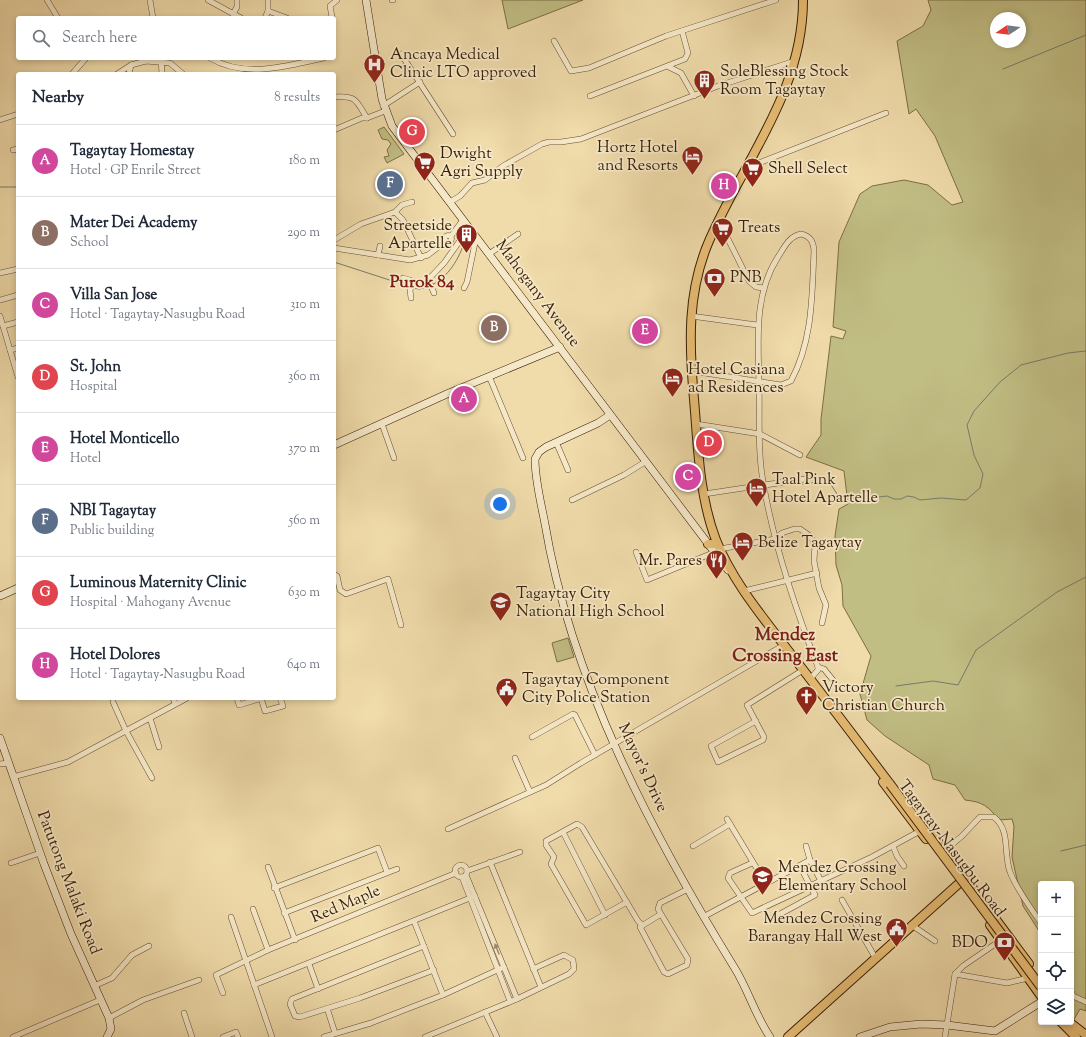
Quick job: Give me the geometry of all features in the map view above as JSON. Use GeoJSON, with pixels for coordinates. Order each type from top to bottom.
{"type":"FeatureCollection","features":[{"type":"Feature","properties":{"kind":"main road","name":"Tagaytay-Nasugbu Road"},"geometry":{"type":"LineString","coordinates":[[803,0],[801,28],[795,61],[781,101],[719,221],[706,250],[696,279],[691,316],[692,371],[704,494],[712,542],[744,591],[1038,983]]}},
{"type":"Feature","properties":{"kind":"main road","name":"Tagaytay-Nasugbu Road"},"geometry":{"type":"LineString","coordinates":[[839,718],[848,735],[920,831],[941,852]]}},
{"type":"Feature","properties":{"kind":"main road","name":"Tagaytay-Nasugbu Road"},"geometry":{"type":"LineString","coordinates":[[839,718],[855,733],[962,881],[1038,977]]}},
{"type":"Feature","properties":{"kind":"main road","name":"Tagaytay-Nasugbu Road"},"geometry":{"type":"LineString","coordinates":[[962,881],[1038,992]]}},
{"type":"Feature","properties":{"kind":"main road"},"geometry":{"type":"LineString","coordinates":[[788,1037],[962,881]]}},
{"type":"Feature","properties":{"kind":"main road"},"geometry":{"type":"LineString","coordinates":[[1074,1024],[1086,1032]]}},
{"type":"Feature","properties":{"kind":"main road"},"geometry":{"type":"LineString","coordinates":[[1074,1024],[1086,1035]]}},
{"type":"Feature","properties":{"kind":"main road"},"geometry":{"type":"LineString","coordinates":[[1064,1025],[1076,1037]]}},
{"type":"Feature","properties":{"kind":"street"},"geometry":{"type":"LineString","coordinates":[[46,0],[56,16]]}},
{"type":"Feature","properties":{"kind":"street"},"geometry":{"type":"LineString","coordinates":[[150,0],[153,16]]}},
{"type":"Feature","properties":{"kind":"street"},"geometry":{"type":"LineString","coordinates":[[208,0],[237,16]]}},
{"type":"Feature","properties":{"kind":"street"},"geometry":{"type":"LineString","coordinates":[[233,14],[238,0]]}},
{"type":"Feature","properties":{"kind":"street"},"geometry":{"type":"LineString","coordinates":[[266,16],[268,11],[268,0]]}},
{"type":"Feature","properties":{"kind":"street"},"geometry":{"type":"LineString","coordinates":[[332,16],[330,6],[337,0]]}},
{"type":"Feature","properties":{"kind":"street","name":"Mahogany Avenue"},"geometry":{"type":"LineString","coordinates":[[366,0],[384,108],[399,135],[468,228],[560,347],[645,462],[712,542]]}},
{"type":"Feature","properties":{"kind":"street"},"geometry":{"type":"LineString","coordinates":[[554,41],[571,71],[589,68],[682,31],[776,0]]}},
{"type":"Feature","properties":{"kind":"street"},"geometry":{"type":"LineString","coordinates":[[268,11],[282,16]]}},
{"type":"Feature","properties":{"kind":"street"},"geometry":{"type":"LineString","coordinates":[[590,96],[670,67],[687,57],[682,31]]}},
{"type":"Feature","properties":{"kind":"street"},"geometry":{"type":"LineString","coordinates":[[401,54],[453,134]]}},
{"type":"Feature","properties":{"kind":"street"},"geometry":{"type":"LineString","coordinates":[[74,72],[84,60]]}},
{"type":"Feature","properties":{"kind":"street"},"geometry":{"type":"LineString","coordinates":[[162,60],[162,72]]}},
{"type":"Feature","properties":{"kind":"street"},"geometry":{"type":"LineString","coordinates":[[120,72],[131,65],[146,61],[162,60],[174,64],[181,72]]}},
{"type":"Feature","properties":{"kind":"street"},"geometry":{"type":"LineString","coordinates":[[214,60],[223,65],[244,70],[278,68],[315,60]]}},
{"type":"Feature","properties":{"kind":"street"},"geometry":{"type":"LineString","coordinates":[[450,202],[460,196],[472,183],[485,180],[503,166],[542,144],[581,139],[694,96],[795,61]]}},
{"type":"Feature","properties":{"kind":"street"},"geometry":{"type":"LineString","coordinates":[[129,72],[131,65]]}},
{"type":"Feature","properties":{"kind":"street"},"geometry":{"type":"LineString","coordinates":[[670,67],[681,73],[694,96]]}},
{"type":"Feature","properties":{"kind":"street"},"geometry":{"type":"LineString","coordinates":[[336,129],[362,118],[367,118],[384,108],[420,82]]}},
{"type":"Feature","properties":{"kind":"street"},"geometry":{"type":"LineString","coordinates":[[336,97],[347,96],[353,98],[367,118]]}},
{"type":"Feature","properties":{"kind":"street"},"geometry":{"type":"LineString","coordinates":[[746,168],[886,113]]}},
{"type":"Feature","properties":{"kind":"street"},"geometry":{"type":"LineString","coordinates":[[0,120],[16,115]]}},
{"type":"Feature","properties":{"kind":"street"},"geometry":{"type":"LineString","coordinates":[[336,239],[361,224],[395,212],[402,205],[412,202]]}},
{"type":"Feature","properties":{"kind":"street"},"geometry":{"type":"LineString","coordinates":[[395,212],[403,220],[421,258]]}},
{"type":"Feature","properties":{"kind":"street"},"geometry":{"type":"LineString","coordinates":[[336,248],[405,260],[421,258],[432,253],[446,241],[446,236],[451,236],[463,220]]}},
{"type":"Feature","properties":{"kind":"street"},"geometry":{"type":"LineString","coordinates":[[719,221],[750,281],[756,286],[764,288]]}},
{"type":"Feature","properties":{"kind":"street"},"geometry":{"type":"LineString","coordinates":[[412,285],[420,283],[431,286],[444,263],[468,228]]}},
{"type":"Feature","properties":{"kind":"street"},"geometry":{"type":"LineString","coordinates":[[489,254],[518,234]]}},
{"type":"Feature","properties":{"kind":"street"},"geometry":{"type":"LineString","coordinates":[[692,371],[759,382],[781,385],[788,383],[793,376],[806,343],[811,315],[814,250],[808,236],[798,235],[788,242],[771,269],[764,288],[757,325],[759,382],[760,434],[763,485],[786,581],[818,667],[818,670],[810,679]]}},
{"type":"Feature","properties":{"kind":"street"},"geometry":{"type":"LineString","coordinates":[[464,288],[468,282],[476,238]]}},
{"type":"Feature","properties":{"kind":"street"},"geometry":{"type":"LineString","coordinates":[[378,255],[380,246]]}},
{"type":"Feature","properties":{"kind":"street"},"geometry":{"type":"LineString","coordinates":[[0,273],[16,269]]}},
{"type":"Feature","properties":{"kind":"street"},"geometry":{"type":"LineString","coordinates":[[403,278],[412,285]]}},
{"type":"Feature","properties":{"kind":"street"},"geometry":{"type":"LineString","coordinates":[[411,298],[412,285]]}},
{"type":"Feature","properties":{"kind":"street"},"geometry":{"type":"LineString","coordinates":[[0,300],[16,296]]}},
{"type":"Feature","properties":{"kind":"street"},"geometry":{"type":"LineString","coordinates":[[0,316],[16,366]]}},
{"type":"Feature","properties":{"kind":"street"},"geometry":{"type":"LineString","coordinates":[[691,316],[757,325]]}},
{"type":"Feature","properties":{"kind":"street"},"geometry":{"type":"LineString","coordinates":[[3,326],[16,323]]}},
{"type":"Feature","properties":{"kind":"street"},"geometry":{"type":"LineString","coordinates":[[336,444],[489,376],[560,347]]}},
{"type":"Feature","properties":{"kind":"street"},"geometry":{"type":"LineString","coordinates":[[10,350],[16,348]]}},
{"type":"Feature","properties":{"kind":"street"},"geometry":{"type":"LineString","coordinates":[[489,376],[523,458]]}},
{"type":"Feature","properties":{"kind":"street","name":"Mayor's Drive"},"geometry":{"type":"LineString","coordinates":[[610,415],[598,423],[541,450],[535,459],[555,578],[580,658],[615,744],[648,814],[703,917],[735,968],[770,1037]]}},
{"type":"Feature","properties":{"kind":"street"},"geometry":{"type":"LineString","coordinates":[[382,424],[394,458]]}},
{"type":"Feature","properties":{"kind":"street"},"geometry":{"type":"LineString","coordinates":[[696,424],[760,434],[800,455]]}},
{"type":"Feature","properties":{"kind":"street"},"geometry":{"type":"LineString","coordinates":[[556,442],[568,470]]}},
{"type":"Feature","properties":{"kind":"street"},"geometry":{"type":"LineString","coordinates":[[572,500],[624,475],[645,462]]}},
{"type":"Feature","properties":{"kind":"street"},"geometry":{"type":"LineString","coordinates":[[704,494],[805,479]]}},
{"type":"Feature","properties":{"kind":"street"},"geometry":{"type":"LineString","coordinates":[[636,552],[647,580],[717,550],[775,539],[782,533],[794,529],[800,530],[810,536],[815,544],[814,561],[819,588],[826,605],[822,623]]}},
{"type":"Feature","properties":{"kind":"street"},"geometry":{"type":"LineString","coordinates":[[744,591],[817,573]]}},
{"type":"Feature","properties":{"kind":"street"},"geometry":{"type":"LineString","coordinates":[[336,575],[340,590],[346,594],[388,579],[401,625]]}},
{"type":"Feature","properties":{"kind":"street"},"geometry":{"type":"LineString","coordinates":[[0,596],[16,589]]}},
{"type":"Feature","properties":{"kind":"street"},"geometry":{"type":"LineString","coordinates":[[448,828],[546,785],[784,645]]}},
{"type":"Feature","properties":{"kind":"street"},"geometry":{"type":"LineString","coordinates":[[818,667],[824,669],[833,680]]}},
{"type":"Feature","properties":{"kind":"street"},"geometry":{"type":"LineString","coordinates":[[756,721],[711,746],[718,762],[763,740],[764,737],[756,721],[748,707],[749,703],[803,670]]}},
{"type":"Feature","properties":{"kind":"street"},"geometry":{"type":"LineString","coordinates":[[174,700],[175,704]]}},
{"type":"Feature","properties":{"kind":"street"},"geometry":{"type":"LineString","coordinates":[[13,777],[68,762],[183,700]]}},
{"type":"Feature","properties":{"kind":"street"},"geometry":{"type":"LineString","coordinates":[[238,700],[239,705],[255,700]]}},
{"type":"Feature","properties":{"kind":"street"},"geometry":{"type":"LineString","coordinates":[[263,700],[266,711],[283,706],[281,700]]}},
{"type":"Feature","properties":{"kind":"street"},"geometry":{"type":"LineString","coordinates":[[113,702],[126,731],[152,778]]}},
{"type":"Feature","properties":{"kind":"street"},"geometry":{"type":"LineString","coordinates":[[532,737],[575,714],[596,755]]}},
{"type":"Feature","properties":{"kind":"street"},"geometry":{"type":"LineString","coordinates":[[150,718],[159,747]]}},
{"type":"Feature","properties":{"kind":"street","name":"Patutong Malaki Road"},"geometry":{"type":"LineString","coordinates":[[0,738],[40,853],[71,934],[109,1018]]}},
{"type":"Feature","properties":{"kind":"street"},"geometry":{"type":"LineString","coordinates":[[514,758],[530,792]]}},
{"type":"Feature","properties":{"kind":"street"},"geometry":{"type":"LineString","coordinates":[[0,764],[8,762]]}},
{"type":"Feature","properties":{"kind":"street"},"geometry":{"type":"LineString","coordinates":[[941,852],[962,836],[980,817],[994,817],[1005,829],[1007,857],[1010,871],[1029,907],[1038,919]]}},
{"type":"Feature","properties":{"kind":"street"},"geometry":{"type":"LineString","coordinates":[[727,819],[752,863],[765,882]]}},
{"type":"Feature","properties":{"kind":"street"},"geometry":{"type":"LineString","coordinates":[[627,902],[586,925],[551,864],[554,857],[546,845],[546,841],[577,824],[582,827],[642,925],[640,927],[664,972],[668,974],[687,965],[688,959],[658,909],[660,903],[688,889]]}},
{"type":"Feature","properties":{"kind":"street"},"geometry":{"type":"LineString","coordinates":[[693,846],[730,824]]}},
{"type":"Feature","properties":{"kind":"street"},"geometry":{"type":"LineString","coordinates":[[752,863],[728,875],[728,878],[742,896],[752,914],[894,846],[920,831]]}},
{"type":"Feature","properties":{"kind":"street"},"geometry":{"type":"LineString","coordinates":[[563,832],[605,915]]}},
{"type":"Feature","properties":{"kind":"street"},"geometry":{"type":"LineString","coordinates":[[806,846],[810,860],[821,882]]}},
{"type":"Feature","properties":{"kind":"street"},"geometry":{"type":"LineString","coordinates":[[894,846],[897,856],[904,866]]}},
{"type":"Feature","properties":{"kind":"street"},"geometry":{"type":"LineString","coordinates":[[274,888],[378,848],[387,872]]}},
{"type":"Feature","properties":{"kind":"street"},"geometry":{"type":"LineString","coordinates":[[456,874],[465,874],[490,862],[520,852]]}},
{"type":"Feature","properties":{"kind":"street"},"geometry":{"type":"LineString","coordinates":[[11,863],[40,853]]}},
{"type":"Feature","properties":{"kind":"street"},"geometry":{"type":"LineString","coordinates":[[703,917],[765,882],[810,860]]}},
{"type":"Feature","properties":{"kind":"street"},"geometry":{"type":"LineString","coordinates":[[490,862],[541,987]]}},
{"type":"Feature","properties":{"kind":"street","name":"Red Maple"},"geometry":{"type":"LineString","coordinates":[[223,993],[216,975],[268,950],[456,874],[456,869],[460,865],[465,867],[465,874]]}},
{"type":"Feature","properties":{"kind":"street"},"geometry":{"type":"LineString","coordinates":[[770,919],[814,895],[800,866]]}},
{"type":"Feature","properties":{"kind":"street"},"geometry":{"type":"LineString","coordinates":[[268,867],[274,888],[295,940]]}},
{"type":"Feature","properties":{"kind":"street"},"geometry":{"type":"LineString","coordinates":[[284,913],[397,869]]}},
{"type":"Feature","properties":{"kind":"street"},"geometry":{"type":"LineString","coordinates":[[465,874],[510,1001]]}},
{"type":"Feature","properties":{"kind":"street"},"geometry":{"type":"LineString","coordinates":[[254,985],[472,897]]}},
{"type":"Feature","properties":{"kind":"street"},"geometry":{"type":"LineString","coordinates":[[472,897],[517,999]]}},
{"type":"Feature","properties":{"kind":"street"},"geometry":{"type":"LineString","coordinates":[[842,900],[876,959]]}},
{"type":"Feature","properties":{"kind":"street"},"geometry":{"type":"LineString","coordinates":[[253,909],[268,950]]}},
{"type":"Feature","properties":{"kind":"street"},"geometry":{"type":"LineString","coordinates":[[642,925],[661,914]]}},
{"type":"Feature","properties":{"kind":"street"},"geometry":{"type":"LineString","coordinates":[[231,917],[272,1037]]}},
{"type":"Feature","properties":{"kind":"street"},"geometry":{"type":"LineString","coordinates":[[414,921],[443,995]]}},
{"type":"Feature","properties":{"kind":"street"},"geometry":{"type":"LineString","coordinates":[[913,926],[935,941]]}},
{"type":"Feature","properties":{"kind":"street"},"geometry":{"type":"LineString","coordinates":[[945,1037],[955,974],[963,966],[1001,940]]}},
{"type":"Feature","properties":{"kind":"street"},"geometry":{"type":"LineString","coordinates":[[94,986],[112,978],[132,955],[148,946]]}},
{"type":"Feature","properties":{"kind":"street"},"geometry":{"type":"LineString","coordinates":[[424,946],[292,999],[290,1004],[294,1016],[300,1016],[360,998],[434,970]]}},
{"type":"Feature","properties":{"kind":"street"},"geometry":{"type":"LineString","coordinates":[[425,1037],[517,999],[569,974],[574,969],[574,960],[564,955],[533,968]]}},
{"type":"Feature","properties":{"kind":"street"},"geometry":{"type":"LineString","coordinates":[[309,964],[318,989]]}},
{"type":"Feature","properties":{"kind":"street"},"geometry":{"type":"LineString","coordinates":[[324,1037],[370,1023],[443,995],[504,967]]}},
{"type":"Feature","properties":{"kind":"street"},"geometry":{"type":"LineString","coordinates":[[955,974],[1007,982],[1028,978]]}},
{"type":"Feature","properties":{"kind":"street"},"geometry":{"type":"LineString","coordinates":[[107,1037],[111,1029],[109,1018],[143,1000],[199,980]]}},
{"type":"Feature","properties":{"kind":"street"},"geometry":{"type":"LineString","coordinates":[[1074,996],[1086,1002]]}},
{"type":"Feature","properties":{"kind":"street"},"geometry":{"type":"LineString","coordinates":[[13,1037],[23,1035],[100,1000]]}},
{"type":"Feature","properties":{"kind":"street"},"geometry":{"type":"LineString","coordinates":[[860,1037],[896,1026],[947,1025],[995,1031],[1038,1004]]}},
{"type":"Feature","properties":{"kind":"street"},"geometry":{"type":"LineString","coordinates":[[327,1008],[335,1033]]}},
{"type":"Feature","properties":{"kind":"street"},"geometry":{"type":"LineString","coordinates":[[485,1012],[497,1037]]}},
{"type":"Feature","properties":{"kind":"street"},"geometry":{"type":"LineString","coordinates":[[184,1013],[192,1037]]}},
{"type":"Feature","properties":{"kind":"street"},"geometry":{"type":"LineString","coordinates":[[223,1037],[236,1032],[238,1037]]}},
{"type":"Feature","properties":{"kind":"shaded area"},"geometry":{"type":"Polygon","coordinates":[[[502,0],[583,0],[508,29],[502,0]]]}},
{"type":"Feature","properties":{"kind":"shaded area"},"geometry":{"type":"Polygon","coordinates":[[[928,0],[1086,0],[1086,1011],[1080,1009],[1074,1019],[1074,881],[1038,881],[1038,929],[1023,906],[1012,857],[1014,826],[1012,819],[999,820],[992,811],[985,806],[976,802],[965,800],[955,785],[933,779],[929,765],[885,736],[867,720],[860,694],[871,656],[843,606],[842,585],[836,565],[835,536],[839,509],[848,504],[844,471],[806,457],[821,435],[821,419],[831,336],[843,339],[846,331],[833,327],[839,242],[860,194],[872,186],[904,180],[928,185],[952,205],[963,202],[935,136],[916,109],[909,114],[897,41],[923,26],[931,10],[928,0]]]}},
{"type":"Feature","properties":{"kind":"shaded area"},"geometry":{"type":"Polygon","coordinates":[[[384,127],[404,154],[387,163],[384,157],[389,156],[387,150],[391,144],[388,140],[382,139],[378,130],[384,127]]]}},
{"type":"Feature","properties":{"kind":"shaded area"},"geometry":{"type":"Polygon","coordinates":[[[568,638],[574,657],[557,662],[552,643],[568,638]]]}},
{"type":"Feature","properties":{"kind":"waterway"},"geometry":{"type":"LineString","coordinates":[[1003,69],[1086,35]]}},
{"type":"Feature","properties":{"kind":"waterway"},"geometry":{"type":"LineString","coordinates":[[0,187],[16,187]]}},
{"type":"Feature","properties":{"kind":"waterway"},"geometry":{"type":"LineString","coordinates":[[432,285],[439,281],[450,270],[458,257],[467,235]]}},
{"type":"Feature","properties":{"kind":"waterway"},"geometry":{"type":"LineString","coordinates":[[336,263],[408,286]]}},
{"type":"Feature","properties":{"kind":"waterway"},"geometry":{"type":"LineString","coordinates":[[413,288],[419,289],[430,287]]}},
{"type":"Feature","properties":{"kind":"waterway"},"geometry":{"type":"LineString","coordinates":[[791,484],[809,484],[826,477],[839,497],[871,498],[887,496],[894,499],[901,499],[907,496],[920,500],[941,498],[966,500],[980,488],[983,474],[974,455],[967,425],[974,411],[1000,382],[1021,365],[1068,353],[1086,351]]}},
{"type":"Feature","properties":{"kind":"waterway"},"geometry":{"type":"LineString","coordinates":[[896,686],[933,681],[958,685],[976,650],[1057,592],[1086,577]]}},
{"type":"Feature","properties":{"kind":"waterway"},"geometry":{"type":"LineString","coordinates":[[1061,851],[1086,845]]}},
{"type":"Feature","properties":{"kind":"place","name":"Ancaya Medical Clinic LTO approved"},"geometry":{"type":"Point","coordinates":[375,84]}},
{"type":"Feature","properties":{"kind":"place","name":"SoleBlessing Stock Room Tagaytay"},"geometry":{"type":"Point","coordinates":[704,100]}},
{"type":"Feature","properties":{"kind":"place","name":"Luminous Maternity Clinic"},"geometry":{"type":"Point","coordinates":[412,132]}},
{"type":"Feature","properties":{"kind":"place","name":"Hortz Hotel and Resorts"},"geometry":{"type":"Point","coordinates":[693,176]}},
{"type":"Feature","properties":{"kind":"place","name":"Dwight Agri Supply"},"geometry":{"type":"Point","coordinates":[425,182]}},
{"type":"Feature","properties":{"kind":"place","name":"NBI Tagaytay"},"geometry":{"type":"Point","coordinates":[390,184]}},
{"type":"Feature","properties":{"kind":"place","name":"Hotel Dolores"},"geometry":{"type":"Point","coordinates":[724,186]}},
{"type":"Feature","properties":{"kind":"place","name":"Shell Select"},"geometry":{"type":"Point","coordinates":[753,188]}},
{"type":"Feature","properties":{"kind":"place","name":"Treats"},"geometry":{"type":"Point","coordinates":[722,248]}},
{"type":"Feature","properties":{"kind":"place","name":"Streetside Apartelle"},"geometry":{"type":"Point","coordinates":[467,254]}},
{"type":"Feature","properties":{"kind":"place","name":"PNB"},"geometry":{"type":"Point","coordinates":[714,298]}},
{"type":"Feature","properties":{"kind":"place","name":"Mater Dei Academy"},"geometry":{"type":"Point","coordinates":[494,328]}},
{"type":"Feature","properties":{"kind":"place","name":"Hotel Monticello"},"geometry":{"type":"Point","coordinates":[645,331]}},
{"type":"Feature","properties":{"kind":"place","name":"Hotel Casiana ad Residences"},"geometry":{"type":"Point","coordinates":[673,398]}},
{"type":"Feature","properties":{"kind":"place","name":"Tagaytay Homestay"},"geometry":{"type":"Point","coordinates":[464,399]}},
{"type":"Feature","properties":{"kind":"place","name":"St. John"},"geometry":{"type":"Point","coordinates":[709,443]}},
{"type":"Feature","properties":{"kind":"place","name":"Villa San Jose"},"geometry":{"type":"Point","coordinates":[688,477]}},
{"type":"Feature","properties":{"kind":"place","name":"Taal Pink Hotel Apartelle"},"geometry":{"type":"Point","coordinates":[757,508]}},
{"type":"Feature","properties":{"kind":"place","name":"Belize Tagaytay"},"geometry":{"type":"Point","coordinates":[742,562]}},
{"type":"Feature","properties":{"kind":"place","name":"Mr. Pares"},"geometry":{"type":"Point","coordinates":[717,580]}},
{"type":"Feature","properties":{"kind":"place","name":"Tagaytay City National High School"},"geometry":{"type":"Point","coordinates":[501,622]}},
{"type":"Feature","properties":{"kind":"place","name":"Tagaytay Component City Police Station"},"geometry":{"type":"Point","coordinates":[506,708]}},
{"type":"Feature","properties":{"kind":"place","name":"Victory Christian Church"},"geometry":{"type":"Point","coordinates":[807,716]}},
{"type":"Feature","properties":{"kind":"place","name":"Mendez Crossing Elementary School"},"geometry":{"type":"Point","coordinates":[762,896]}},
{"type":"Feature","properties":{"kind":"place","name":"Mendez Crossing Barangay Hall West"},"geometry":{"type":"Point","coordinates":[897,948]}},
{"type":"Feature","properties":{"kind":"place","name":"BDO"},"geometry":{"type":"Point","coordinates":[1004,962]}},
{"type":"Feature","properties":{"kind":"district","name":"Purok 84"},"geometry":{"type":"Point","coordinates":[422,283]}},
{"type":"Feature","properties":{"kind":"district","name":"Mendez Crossing East"},"geometry":{"type":"Point","coordinates":[785,646]}}]}
